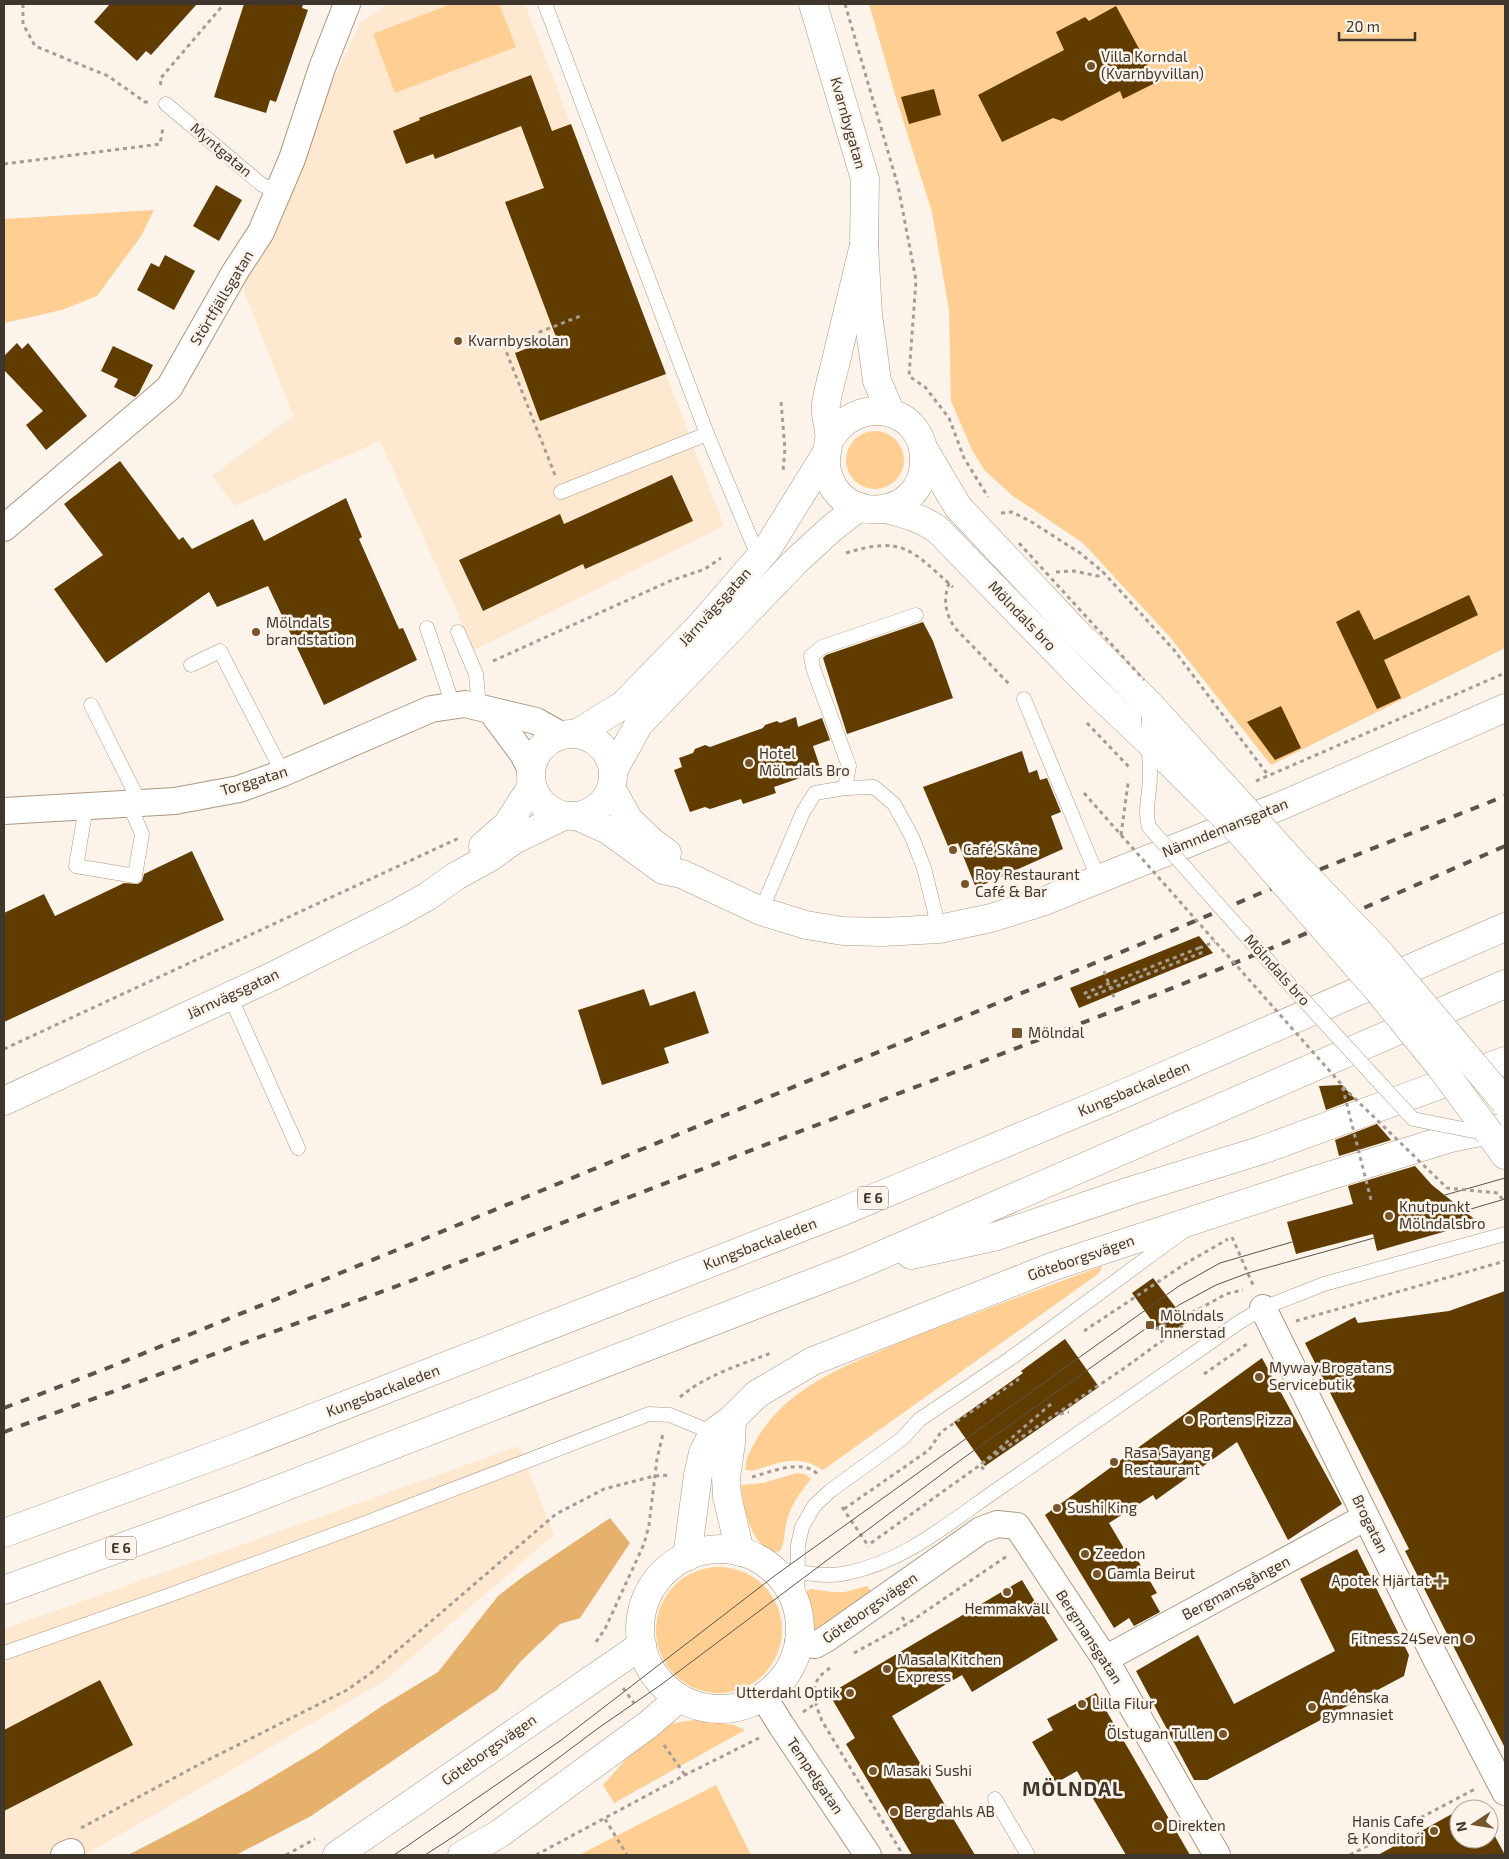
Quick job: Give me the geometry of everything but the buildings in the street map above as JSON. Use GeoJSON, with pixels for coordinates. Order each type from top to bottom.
{"type":"FeatureCollection","features":[{"type":"Feature","properties":{"kind":"main road","name":"Kvarnbygatan"},"geometry":{"type":"LineString","coordinates":[[813,4],[865,179],[864,245],[868,314],[877,381],[891,413]]}},
{"type":"Feature","properties":{"kind":"main road","name":"Kvarnbygatan"},"geometry":{"type":"LineString","coordinates":[[827,447],[825,406],[864,245]]}},
{"type":"Feature","properties":{"kind":"main road"},"geometry":{"type":"LineString","coordinates":[[876,410],[891,413],[909,424],[920,438],[923,446],[924,466],[918,485],[904,500],[886,509],[872,510],[858,507],[844,499],[833,486],[826,470],[827,447],[837,428],[855,415],[876,410]]}},
{"type":"Feature","properties":{"kind":"main road","name":"Mölndals bro"},"geometry":{"type":"LineString","coordinates":[[923,446],[958,507],[1012,545],[1073,630],[1151,706],[1298,868],[1378,950],[1505,1102]]}},
{"type":"Feature","properties":{"kind":"main road","name":"Järnvägsgatan"},"geometry":{"type":"LineString","coordinates":[[569,735],[623,705],[701,624],[767,549],[827,447]]}},
{"type":"Feature","properties":{"kind":"main road","name":"Järnvägsgatan"},"geometry":{"type":"LineString","coordinates":[[612,779],[639,724],[796,561],[858,507]]}},
{"type":"Feature","properties":{"kind":"main road","name":"Mölndals bro"},"geometry":{"type":"LineString","coordinates":[[886,509],[928,522],[937,529],[1091,687],[1241,833],[1377,989],[1439,1066],[1502,1133]]}},
{"type":"Feature","properties":{"kind":"main road","name":"Nämndemansgatan"},"geometry":{"type":"LineString","coordinates":[[571,816],[608,830],[663,870],[682,874],[761,911],[806,925],[843,931],[908,932],[939,929],[991,918],[1042,902],[1094,869],[1285,804],[1505,708]]}},
{"type":"Feature","properties":{"kind":"main road"},"geometry":{"type":"LineString","coordinates":[[612,779],[604,801],[598,807],[592,812],[571,816],[555,813],[540,802],[531,778],[533,762],[541,748],[554,738],[569,735],[590,738],[601,746],[609,758],[612,779],[629,820],[652,842],[673,857],[682,874]]}},
{"type":"Feature","properties":{"kind":"main road","name":"Järnvägsgatan"},"geometry":{"type":"LineString","coordinates":[[456,876],[507,825],[531,778]]}},
{"type":"Feature","properties":{"kind":"main road","name":"Järnvägsgatan"},"geometry":{"type":"LineString","coordinates":[[4,1100],[230,996],[396,914],[428,896],[456,876],[489,858],[514,840],[571,816]]}},
{"type":"Feature","properties":{"kind":"main road","name":"Kungsbackaleden"},"geometry":{"type":"LineString","coordinates":[[4,1533],[233,1449],[836,1214],[1125,1093],[1505,927]]}},
{"type":"Feature","properties":{"kind":"main road","name":"E 6"},"geometry":{"type":"LineString","coordinates":[[4,1590],[238,1505],[856,1266],[1505,984]]}},
{"type":"Feature","properties":{"kind":"main road"},"geometry":{"type":"LineString","coordinates":[[856,1266],[997,1236],[1130,1191],[1262,1150],[1505,1061]]}},
{"type":"Feature","properties":{"kind":"main road","name":"Göteborgsvägen"},"geometry":{"type":"LineString","coordinates":[[687,1557],[698,1475],[703,1453],[725,1432],[757,1394],[813,1361],[1054,1266],[1451,1138],[1502,1133]]}},
{"type":"Feature","properties":{"kind":"main road"},"geometry":{"type":"LineString","coordinates":[[725,1432],[727,1496],[740,1552]]}},
{"type":"Feature","properties":{"kind":"main road","name":"Göteborgsvägen"},"geometry":{"type":"LineString","coordinates":[[713,1550],[740,1552],[784,1570],[788,1588],[797,1608],[800,1626],[798,1643],[794,1659],[786,1673],[764,1696],[740,1706],[716,1709],[703,1707],[679,1698],[662,1684],[652,1670],[642,1645],[641,1618],[649,1593],[665,1572],[687,1557],[713,1550]]}},
{"type":"Feature","properties":{"kind":"main road","name":"Göteborgsvägen"},"geometry":{"type":"LineString","coordinates":[[329,1845],[642,1645]]}},
{"type":"Feature","properties":{"kind":"main road"},"geometry":{"type":"LineString","coordinates":[[462,1855],[499,1834],[649,1724],[679,1698]]}},
{"type":"Feature","properties":{"kind":"street","name":"Störtfjällsgatan"},"geometry":{"type":"LineString","coordinates":[[4,528],[169,388],[235,272],[261,232],[292,159],[322,68],[347,4]]}},
{"type":"Feature","properties":{"kind":"street","name":"Torggatan"},"geometry":{"type":"LineString","coordinates":[[4,811],[175,801],[238,789],[283,773],[431,709],[453,705],[465,704],[508,713],[536,721],[569,735]]}},
{"type":"Feature","properties":{"kind":"street"},"geometry":{"type":"LineString","coordinates":[[485,709],[523,754],[531,778]]}},
{"type":"Feature","properties":{"kind":"street","name":"Brogatan"},"geometry":{"type":"LineString","coordinates":[[1263,1308],[1436,1660],[1503,1781]]}},
{"type":"Feature","properties":{"kind":"street","name":"Bergmansgången"},"geometry":{"type":"LineString","coordinates":[[1105,1659],[1366,1517]]}},
{"type":"Feature","properties":{"kind":"street","name":"Göteborgsvägen"},"geometry":{"type":"LineString","coordinates":[[798,1643],[815,1645],[980,1530],[998,1524],[1017,1526]]}},
{"type":"Feature","properties":{"kind":"street","name":"Bergmansgatan"},"geometry":{"type":"LineString","coordinates":[[1017,1526],[1105,1659],[1217,1855]]}},
{"type":"Feature","properties":{"kind":"street","name":"Tempelgatan"},"geometry":{"type":"LineString","coordinates":[[764,1696],[786,1733],[868,1855]]}},
{"type":"Feature","properties":{"kind":"lane"},"geometry":{"type":"LineString","coordinates":[[545,4],[707,434],[760,558]]}},
{"type":"Feature","properties":{"kind":"lane","name":"Myntgatan"},"geometry":{"type":"LineString","coordinates":[[166,104],[261,184],[278,193]]}},
{"type":"Feature","properties":{"kind":"lane"},"geometry":{"type":"LineString","coordinates":[[561,492],[707,434]]}},
{"type":"Feature","properties":{"kind":"lane"},"geometry":{"type":"LineString","coordinates":[[846,788],[848,766],[813,668],[811,656],[822,647],[916,616]]}},
{"type":"Feature","properties":{"kind":"lane"},"geometry":{"type":"LineString","coordinates":[[427,628],[453,705]]}},
{"type":"Feature","properties":{"kind":"lane"},"geometry":{"type":"LineString","coordinates":[[458,632],[476,674],[485,709]]}},
{"type":"Feature","properties":{"kind":"lane"},"geometry":{"type":"LineString","coordinates":[[191,665],[220,651],[283,773]]}},
{"type":"Feature","properties":{"kind":"lane"},"geometry":{"type":"LineString","coordinates":[[1024,699],[1094,869]]}},
{"type":"Feature","properties":{"kind":"lane"},"geometry":{"type":"LineString","coordinates":[[86,806],[76,866],[135,876],[142,834],[134,803],[91,705]]}},
{"type":"Feature","properties":{"kind":"lane","name":"Mölndals bro"},"geometry":{"type":"LineString","coordinates":[[1151,706],[1147,740],[1150,775],[1147,811],[1149,827],[1413,1119],[1502,1133]]}},
{"type":"Feature","properties":{"kind":"lane"},"geometry":{"type":"LineString","coordinates":[[761,911],[803,812],[815,793],[846,788],[874,787],[894,804],[912,837],[924,868],[939,929]]}},
{"type":"Feature","properties":{"kind":"lane"},"geometry":{"type":"LineString","coordinates":[[230,996],[298,1148]]}},
{"type":"Feature","properties":{"kind":"lane"},"geometry":{"type":"LineString","coordinates":[[1203,1217],[1011,1358],[919,1420],[904,1438],[830,1491],[814,1506],[802,1526],[798,1545],[784,1570],[808,1574],[845,1574],[872,1567],[910,1551],[1263,1308],[1324,1284],[1505,1234]]}},
{"type":"Feature","properties":{"kind":"lane"},"geometry":{"type":"LineString","coordinates":[[4,1653],[167,1596],[360,1525],[649,1414],[670,1415],[725,1432]]}},
{"type":"Feature","properties":{"kind":"lane"},"geometry":{"type":"LineString","coordinates":[[995,1799],[1028,1855]]}},
{"type":"Feature","properties":{"kind":"path"},"geometry":{"type":"LineString","coordinates":[[23,4],[23,24],[35,46],[108,76],[145,102]]}},
{"type":"Feature","properties":{"kind":"path"},"geometry":{"type":"LineString","coordinates":[[166,104],[160,80],[224,4]]}},
{"type":"Feature","properties":{"kind":"path"},"geometry":{"type":"LineString","coordinates":[[845,4],[898,186],[916,280],[908,376],[925,387],[949,418],[964,458],[990,500]]}},
{"type":"Feature","properties":{"kind":"path"},"geometry":{"type":"LineString","coordinates":[[4,164],[160,144]]}},
{"type":"Feature","properties":{"kind":"path"},"geometry":{"type":"LineString","coordinates":[[561,492],[504,346],[583,315]]}},
{"type":"Feature","properties":{"kind":"path"},"geometry":{"type":"LineString","coordinates":[[781,402],[785,448],[782,473]]}},
{"type":"Feature","properties":{"kind":"path"},"geometry":{"type":"LineString","coordinates":[[1003,521],[998,514],[1004,511],[1012,512],[1030,521],[1080,553],[1103,572],[1174,650],[1268,775]]}},
{"type":"Feature","properties":{"kind":"path"},"geometry":{"type":"LineString","coordinates":[[817,542],[833,558],[865,548],[886,545],[901,547],[920,557],[959,592]]}},
{"type":"Feature","properties":{"kind":"path"},"geometry":{"type":"LineString","coordinates":[[488,664],[670,581],[705,569],[726,556]]}},
{"type":"Feature","properties":{"kind":"path"},"geometry":{"type":"LineString","coordinates":[[1048,577],[1057,571],[1063,570],[1098,576],[1103,572]]}},
{"type":"Feature","properties":{"kind":"path"},"geometry":{"type":"LineString","coordinates":[[949,583],[944,596],[948,619],[1024,699]]}},
{"type":"Feature","properties":{"kind":"path"},"geometry":{"type":"LineString","coordinates":[[1251,783],[1505,673]]}},
{"type":"Feature","properties":{"kind":"path"},"geometry":{"type":"LineString","coordinates":[[1121,835],[1129,767]]}},
{"type":"Feature","properties":{"kind":"path"},"geometry":{"type":"LineString","coordinates":[[1084,793],[1342,1085],[1447,1188],[1498,1193],[1505,1203]]}},
{"type":"Feature","properties":{"kind":"path"},"geometry":{"type":"LineString","coordinates":[[4,1049],[460,837]]}},
{"type":"Feature","properties":{"kind":"path"},"geometry":{"type":"LineString","coordinates":[[1094,869],[1127,840]]}},
{"type":"Feature","properties":{"kind":"path"},"geometry":{"type":"LineString","coordinates":[[1110,989],[1093,994],[1091,989],[1215,942]]}},
{"type":"Feature","properties":{"kind":"path"},"geometry":{"type":"LineString","coordinates":[[1108,983],[1085,993],[1087,998],[1201,953],[1199,948]]}},
{"type":"Feature","properties":{"kind":"path"},"geometry":{"type":"LineString","coordinates":[[1104,971],[1115,1000]]}},
{"type":"Feature","properties":{"kind":"path"},"geometry":{"type":"LineString","coordinates":[[1342,1085],[1371,1200]]}},
{"type":"Feature","properties":{"kind":"path"},"geometry":{"type":"LineString","coordinates":[[1077,1336],[1188,1262],[1240,1233]]}},
{"type":"Feature","properties":{"kind":"path"},"geometry":{"type":"LineString","coordinates":[[1232,1237],[1263,1308]]}},
{"type":"Feature","properties":{"kind":"path"},"geometry":{"type":"LineString","coordinates":[[1155,1329],[1202,1308],[1226,1294],[1263,1308],[1505,1260]]}},
{"type":"Feature","properties":{"kind":"path"},"geometry":{"type":"LineString","coordinates":[[868,1546],[980,1465],[1152,1349],[1202,1308]]}},
{"type":"Feature","properties":{"kind":"path"},"geometry":{"type":"LineString","coordinates":[[844,1509],[929,1450],[941,1432],[1022,1376]]}},
{"type":"Feature","properties":{"kind":"path"},"geometry":{"type":"LineString","coordinates":[[980,1465],[1051,1404]]}},
{"type":"Feature","properties":{"kind":"path"},"geometry":{"type":"LineString","coordinates":[[1057,1414],[1069,1412]]}},
{"type":"Feature","properties":{"kind":"path"},"geometry":{"type":"LineString","coordinates":[[593,1647],[606,1629],[644,1544],[649,1525],[654,1476],[664,1433]]}},
{"type":"Feature","properties":{"kind":"path"},"geometry":{"type":"LineString","coordinates":[[980,1465],[984,1471]]}},
{"type":"Feature","properties":{"kind":"path"},"geometry":{"type":"LineString","coordinates":[[726,1478],[743,1479],[799,1466],[809,1468],[816,1473],[844,1509],[868,1546],[872,1567]]}},
{"type":"Feature","properties":{"kind":"path"},"geometry":{"type":"LineString","coordinates":[[68,1853],[78,1830],[193,1768],[347,1690],[371,1673],[556,1514],[604,1489],[654,1476],[698,1475]]}},
{"type":"Feature","properties":{"kind":"path"},"geometry":{"type":"LineString","coordinates":[[848,1657],[907,1624],[1009,1555],[1015,1547],[1017,1526]]}},
{"type":"Feature","properties":{"kind":"path"},"geometry":{"type":"LineString","coordinates":[[887,1596],[907,1624]]}},
{"type":"Feature","properties":{"kind":"path"},"geometry":{"type":"LineString","coordinates":[[833,1666],[818,1678],[814,1693],[815,1704],[822,1722],[903,1855]]}},
{"type":"Feature","properties":{"kind":"path"},"geometry":{"type":"LineString","coordinates":[[805,1710],[815,1704]]}},
{"type":"Feature","properties":{"kind":"path"},"geometry":{"type":"LineString","coordinates":[[536,1855],[685,1775],[756,1740]]}},
{"type":"Feature","properties":{"kind":"path"},"geometry":{"type":"LineString","coordinates":[[1350,1855],[1503,1781]]}},
{"type":"Feature","properties":{"kind":"path"},"geometry":{"type":"LineString","coordinates":[[605,1819],[627,1855]]}},
{"type":"Feature","properties":{"kind":"path"},"geometry":{"type":"LineString","coordinates":[[286,1855],[329,1845]]}},
{"type":"Feature","properties":{"kind":"shaded area","name":"Kvarnbyskolan"},"geometry":{"type":"Polygon","coordinates":[[[389,4],[525,4],[724,526],[474,650],[380,441],[235,506],[212,476],[293,416],[242,286],[323,101],[360,23],[389,4]]]}},
{"type":"Feature","properties":{"kind":"shaded area"},"geometry":{"type":"Polygon","coordinates":[[[451,4],[499,4],[516,47],[395,93],[373,34],[451,4]]]}},
{"type":"Feature","properties":{"kind":"shaded area"},"geometry":{"type":"Polygon","coordinates":[[[869,4],[1505,4],[1505,648],[1271,765],[1169,636],[1083,543],[1013,496],[985,471],[972,450],[951,401],[949,310],[932,212],[869,4]]]}},
{"type":"Feature","properties":{"kind":"shaded area"},"geometry":{"type":"Polygon","coordinates":[[[154,210],[141,236],[97,296],[62,310],[4,323],[4,219],[154,210]]]}},
{"type":"Feature","properties":{"kind":"shaded area"},"geometry":{"type":"Polygon","coordinates":[[[869,431],[881,431],[896,439],[904,454],[904,466],[896,481],[881,489],[869,489],[854,481],[846,466],[846,454],[854,439],[869,431]]]}},
{"type":"Feature","properties":{"kind":"shaded area"},"geometry":{"type":"Polygon","coordinates":[[[1102,1266],[1098,1274],[823,1470],[805,1462],[788,1461],[752,1471],[746,1470],[746,1461],[751,1449],[777,1412],[793,1398],[828,1375],[918,1335],[1102,1266]]]}},
{"type":"Feature","properties":{"kind":"shaded area"},"geometry":{"type":"Polygon","coordinates":[[[519,1446],[554,1535],[383,1682],[85,1855],[4,1855],[4,1629],[519,1446]]]}},
{"type":"Feature","properties":{"kind":"shaded area"},"geometry":{"type":"Polygon","coordinates":[[[797,1473],[805,1474],[811,1479],[790,1511],[780,1551],[773,1552],[765,1548],[753,1533],[746,1513],[741,1485],[763,1483],[797,1473]]]}},
{"type":"Feature","properties":{"kind":"shaded area"},"geometry":{"type":"Polygon","coordinates":[[[610,1518],[630,1543],[580,1618],[560,1624],[521,1661],[497,1690],[311,1816],[236,1855],[128,1855],[252,1789],[319,1749],[382,1706],[438,1672],[498,1596],[524,1576],[610,1518]]]}},
{"type":"Feature","properties":{"kind":"shaded area"},"geometry":{"type":"Polygon","coordinates":[[[719,1567],[743,1571],[764,1585],[778,1606],[782,1630],[778,1654],[764,1675],[743,1689],[719,1693],[695,1689],[674,1675],[660,1654],[656,1630],[660,1606],[674,1585],[695,1571],[719,1567]]]}},
{"type":"Feature","properties":{"kind":"shaded area"},"geometry":{"type":"Polygon","coordinates":[[[867,1586],[873,1594],[816,1635],[810,1633],[808,1606],[804,1595],[807,1591],[811,1589],[845,1592],[867,1586]]]}},
{"type":"Feature","properties":{"kind":"shaded area"},"geometry":{"type":"Polygon","coordinates":[[[697,1720],[734,1725],[745,1730],[614,1803],[603,1785],[632,1752],[649,1737],[666,1726],[697,1720]]]}},
{"type":"Feature","properties":{"kind":"shaded area"},"geometry":{"type":"Polygon","coordinates":[[[716,1785],[751,1855],[579,1855],[716,1785]]]}},
{"type":"Feature","properties":{"kind":"tram line"},"geometry":{"type":"LineString","coordinates":[[1445,1195],[1505,1178]]}},
{"type":"Feature","properties":{"kind":"tram line"},"geometry":{"type":"LineString","coordinates":[[1464,1211],[1505,1199]]}},
{"type":"Feature","properties":{"kind":"tram line"},"geometry":{"type":"LineString","coordinates":[[425,1855],[456,1835],[597,1729],[662,1684],[962,1459],[1179,1305],[1216,1285],[1248,1273],[1374,1238]]}},
{"type":"Feature","properties":{"kind":"tram line"},"geometry":{"type":"LineString","coordinates":[[394,1855],[560,1741],[777,1574],[1179,1286],[1220,1263],[1292,1242]]}},
{"type":"Feature","properties":{"kind":"railway"},"geometry":{"type":"LineString","coordinates":[[4,1408],[110,1367],[431,1236],[1268,890],[1505,796]]}},
{"type":"Feature","properties":{"kind":"railway"},"geometry":{"type":"LineString","coordinates":[[4,1432],[432,1273],[1160,993],[1284,943],[1505,846]]}},
{"type":"Feature","properties":{"kind":"place","name":"Villa Korndal (Kvarnbyvillan)"},"geometry":{"type":"Point","coordinates":[1091,66]}},
{"type":"Feature","properties":{"kind":"place","name":"Kvarnbyskolan"},"geometry":{"type":"Point","coordinates":[458,341]}},
{"type":"Feature","properties":{"kind":"place","name":"Mölndals brandstation"},"geometry":{"type":"Point","coordinates":[256,632]}},
{"type":"Feature","properties":{"kind":"place","name":"Hotel Mölndals Bro"},"geometry":{"type":"Point","coordinates":[749,763]}},
{"type":"Feature","properties":{"kind":"place","name":"Café Skåne"},"geometry":{"type":"Point","coordinates":[953,850]}},
{"type":"Feature","properties":{"kind":"place","name":"Roy Restaurant Café & Bar"},"geometry":{"type":"Point","coordinates":[965,884]}},
{"type":"Feature","properties":{"kind":"place","name":"Mölndal"},"geometry":{"type":"Point","coordinates":[1017,1033]}},
{"type":"Feature","properties":{"kind":"place","name":"Knutpunkt Mölndalsbro"},"geometry":{"type":"Point","coordinates":[1389,1216]}},
{"type":"Feature","properties":{"kind":"place","name":"Mölndals Innerstad"},"geometry":{"type":"Point","coordinates":[1150,1325]}},
{"type":"Feature","properties":{"kind":"place","name":"Myway Brogatans Servicebutik"},"geometry":{"type":"Point","coordinates":[1259,1377]}},
{"type":"Feature","properties":{"kind":"place","name":"Portens Pizza"},"geometry":{"type":"Point","coordinates":[1189,1420]}},
{"type":"Feature","properties":{"kind":"place","name":"Rasa Sayang Restaurant"},"geometry":{"type":"Point","coordinates":[1114,1462]}},
{"type":"Feature","properties":{"kind":"place","name":"Sushi King"},"geometry":{"type":"Point","coordinates":[1057,1508]}},
{"type":"Feature","properties":{"kind":"place","name":"Zeedon"},"geometry":{"type":"Point","coordinates":[1085,1554]}},
{"type":"Feature","properties":{"kind":"place","name":"Gamla Beirut"},"geometry":{"type":"Point","coordinates":[1097,1574]}},
{"type":"Feature","properties":{"kind":"place","name":"Apotek Hjärtat"},"geometry":{"type":"Point","coordinates":[1440,1581]}},
{"type":"Feature","properties":{"kind":"place","name":"Hemmakväll"},"geometry":{"type":"Point","coordinates":[1007,1592]}},
{"type":"Feature","properties":{"kind":"place","name":"Fitness24Seven"},"geometry":{"type":"Point","coordinates":[1469,1639]}},
{"type":"Feature","properties":{"kind":"place","name":"Masala Kitchen Express"},"geometry":{"type":"Point","coordinates":[887,1669]}},
{"type":"Feature","properties":{"kind":"place","name":"Utterdahl Optik"},"geometry":{"type":"Point","coordinates":[850,1693]}},
{"type":"Feature","properties":{"kind":"place","name":"Lilla Filur"},"geometry":{"type":"Point","coordinates":[1082,1704]}},
{"type":"Feature","properties":{"kind":"place","name":"Andénska gymnasiet"},"geometry":{"type":"Point","coordinates":[1312,1707]}},
{"type":"Feature","properties":{"kind":"place","name":"Ölstugan Tullen"},"geometry":{"type":"Point","coordinates":[1223,1734]}},
{"type":"Feature","properties":{"kind":"place","name":"Masaki Sushi"},"geometry":{"type":"Point","coordinates":[873,1771]}},
{"type":"Feature","properties":{"kind":"place","name":"Bergdahls AB"},"geometry":{"type":"Point","coordinates":[894,1812]}},
{"type":"Feature","properties":{"kind":"place","name":"Direkten"},"geometry":{"type":"Point","coordinates":[1158,1826]}},
{"type":"Feature","properties":{"kind":"place","name":"Hanis Cafe & Konditori"},"geometry":{"type":"Point","coordinates":[1434,1831]}},
{"type":"Feature","properties":{"kind":"district","name":"MÖLNDAL"},"geometry":{"type":"Point","coordinates":[1073,1789]}}]}
